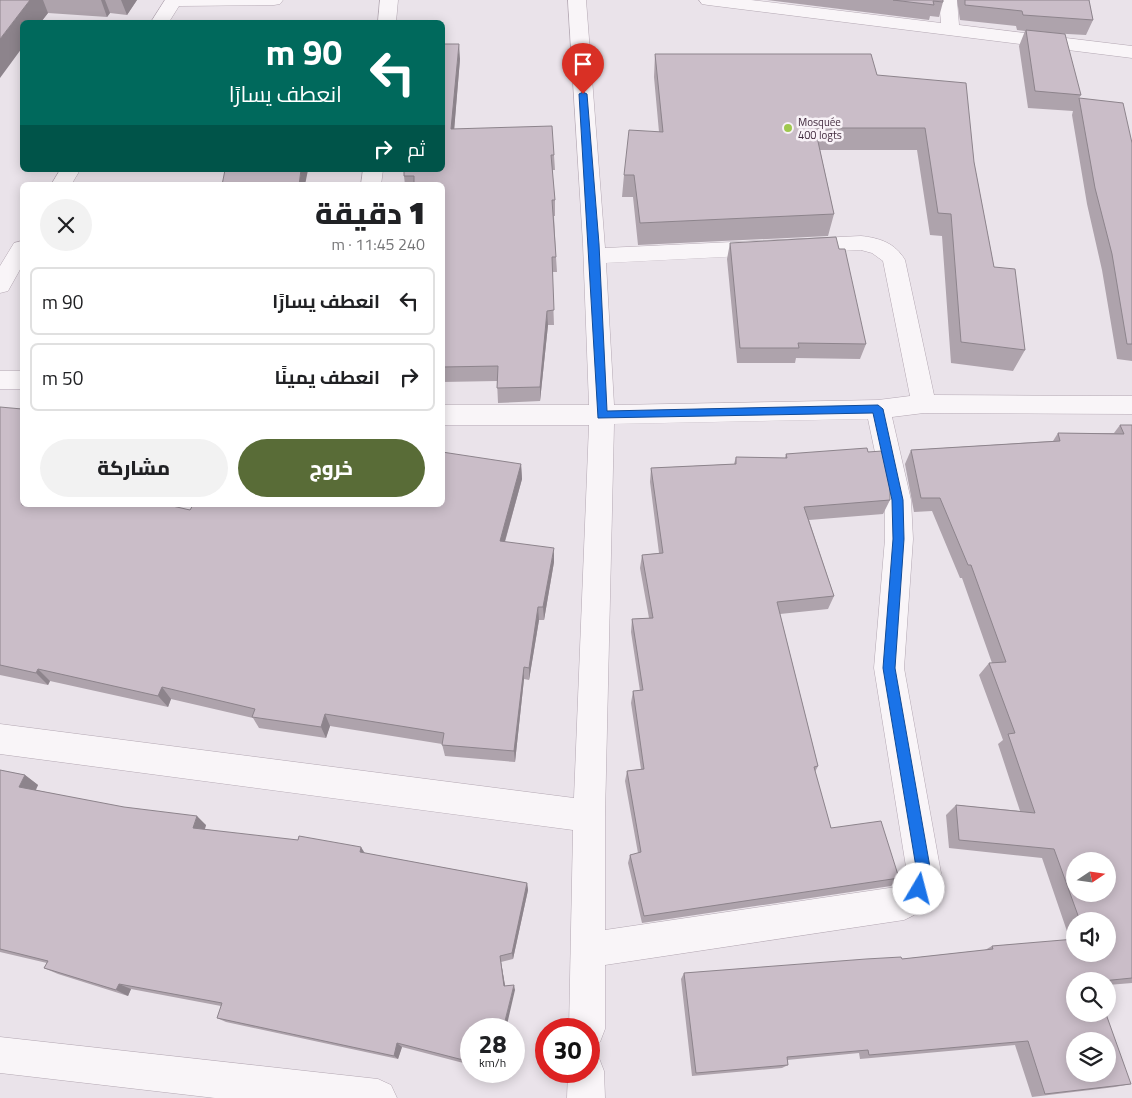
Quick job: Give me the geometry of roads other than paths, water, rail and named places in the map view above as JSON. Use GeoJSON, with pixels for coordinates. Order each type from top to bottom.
{"type":"FeatureCollection","features":[{"type":"Feature","properties":{"kind":"street"},"geometry":{"type":"LineString","coordinates":[[161,20],[174,0],[274,0]]}},
{"type":"Feature","properties":{"kind":"street"},"geometry":{"type":"LineString","coordinates":[[387,20],[389,0]]}},
{"type":"Feature","properties":{"kind":"street"},"geometry":{"type":"LineString","coordinates":[[577,0],[595,256],[602,415],[589,816],[587,1018]]}},
{"type":"Feature","properties":{"kind":"street"},"geometry":{"type":"LineString","coordinates":[[708,0],[1132,52]]}},
{"type":"Feature","properties":{"kind":"street"},"geometry":{"type":"LineString","coordinates":[[948,0],[950,29]]}},
{"type":"Feature","properties":{"kind":"street"},"geometry":{"type":"LineString","coordinates":[[595,256],[861,244],[876,245],[887,250],[894,260],[924,404]]}},
{"type":"Feature","properties":{"kind":"street"},"geometry":{"type":"LineString","coordinates":[[0,285],[20,251]]}},
{"type":"Feature","properties":{"kind":"street"},"geometry":{"type":"LineString","coordinates":[[0,380],[20,380]]}},
{"type":"Feature","properties":{"kind":"street"},"geometry":{"type":"LineString","coordinates":[[445,416],[602,415],[878,409],[924,404],[1132,405]]}},
{"type":"Feature","properties":{"kind":"street"},"geometry":{"type":"LineString","coordinates":[[588,950],[904,903],[919,889],[924,873],[889,668],[899,539],[898,500],[878,409]]}},
{"type":"Feature","properties":{"kind":"street"},"geometry":{"type":"LineString","coordinates":[[0,739],[589,816]]}},
{"type":"Feature","properties":{"kind":"street"},"geometry":{"type":"LineString","coordinates":[[0,1055],[378,1098]]}},
{"type":"Feature","properties":{"kind":"street"},"geometry":{"type":"LineString","coordinates":[[586,1083],[586,1098]]}},
{"type":"Feature","properties":{"kind":"place","name":"Mosquée 400 logts"},"geometry":{"type":"Point","coordinates":[788,128]}}]}
